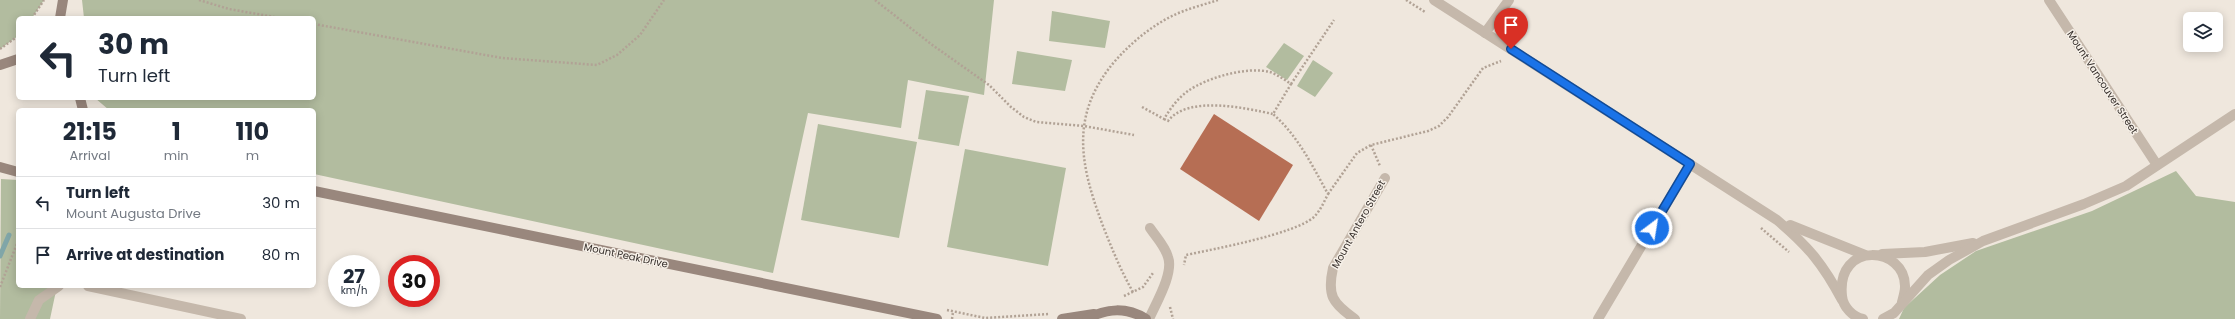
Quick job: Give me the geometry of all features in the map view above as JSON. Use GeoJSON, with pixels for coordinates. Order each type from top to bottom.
{"type":"FeatureCollection","features":[{"type":"Feature","properties":{"kind":"street"},"geometry":{"type":"LineString","coordinates":[[58,16],[64,0]]}},
{"type":"Feature","properties":{"kind":"street"},"geometry":{"type":"LineString","coordinates":[[1434,0],[1777,220],[1802,241],[1816,256],[1827,271],[1850,315],[1863,319]]}},
{"type":"Feature","properties":{"kind":"street"},"geometry":{"type":"LineString","coordinates":[[1486,33],[1509,0]]}},
{"type":"Feature","properties":{"kind":"street","name":"Mount Vancouver Street"},"geometry":{"type":"LineString","coordinates":[[2048,0],[2157,165]]}},
{"type":"Feature","properties":{"kind":"street"},"geometry":{"type":"LineString","coordinates":[[0,65],[16,60]]}},
{"type":"Feature","properties":{"kind":"street"},"geometry":{"type":"LineString","coordinates":[[1883,319],[1892,316],[1902,302],[1930,274],[1949,260],[1983,241],[2084,204],[2126,186],[2235,114]]}},
{"type":"Feature","properties":{"kind":"street"},"geometry":{"type":"LineString","coordinates":[[1598,319],[1690,164]]}},
{"type":"Feature","properties":{"kind":"street"},"geometry":{"type":"LineString","coordinates":[[0,167],[16,171]]}},
{"type":"Feature","properties":{"kind":"street","name":"Mount Antero Street"},"geometry":{"type":"LineString","coordinates":[[1355,319],[1333,300],[1330,280],[1333,268],[1385,178]]}},
{"type":"Feature","properties":{"kind":"street","name":"Mount Peak Drive"},"geometry":{"type":"LineString","coordinates":[[316,191],[937,319]]}},
{"type":"Feature","properties":{"kind":"street"},"geometry":{"type":"LineString","coordinates":[[1777,220],[1865,255]]}},
{"type":"Feature","properties":{"kind":"street"},"geometry":{"type":"LineString","coordinates":[[1062,319],[1125,311],[1148,319],[1168,275],[1170,264],[1168,256],[1150,228]]}},
{"type":"Feature","properties":{"kind":"street"},"geometry":{"type":"LineString","coordinates":[[1842,300],[1840,282],[1843,276],[1849,265],[1865,255],[1925,252],[1983,241]]}},
{"type":"Feature","properties":{"kind":"street"},"geometry":{"type":"LineString","coordinates":[[1876,254],[1891,260],[1901,272],[1905,287],[1902,302]]}},
{"type":"Feature","properties":{"kind":"street"},"geometry":{"type":"LineString","coordinates":[[30,319],[39,300],[56,288]]}},
{"type":"Feature","properties":{"kind":"street"},"geometry":{"type":"LineString","coordinates":[[97,288],[241,319]]}},
{"type":"Feature","properties":{"kind":"street"},"geometry":{"type":"LineString","coordinates":[[1087,319],[1100,313]]}},
{"type":"Feature","properties":{"kind":"path"},"geometry":{"type":"LineString","coordinates":[[33,16],[44,0]]}},
{"type":"Feature","properties":{"kind":"path"},"geometry":{"type":"LineString","coordinates":[[199,0],[229,9],[269,16]]}},
{"type":"Feature","properties":{"kind":"path"},"geometry":{"type":"LineString","coordinates":[[316,24],[502,58],[597,65],[617,55],[640,35],[664,0]]}},
{"type":"Feature","properties":{"kind":"path"},"geometry":{"type":"LineString","coordinates":[[875,0],[931,44],[989,85],[1011,107],[1024,117],[1036,122],[1084,126],[1134,135]]}},
{"type":"Feature","properties":{"kind":"path"},"geometry":{"type":"LineString","coordinates":[[1133,292],[1120,269],[1093,199],[1085,169],[1082,149],[1084,126],[1088,107],[1100,83],[1126,48],[1148,30],[1172,15],[1218,0]]}},
{"type":"Feature","properties":{"kind":"path"},"geometry":{"type":"LineString","coordinates":[[1406,0],[1432,16]]}},
{"type":"Feature","properties":{"kind":"path"},"geometry":{"type":"LineString","coordinates":[[1273,114],[1291,84],[1334,20]]}},
{"type":"Feature","properties":{"kind":"path"},"geometry":{"type":"LineString","coordinates":[[0,49],[16,37]]}},
{"type":"Feature","properties":{"kind":"path"},"geometry":{"type":"LineString","coordinates":[[1495,57],[1508,65]]}},
{"type":"Feature","properties":{"kind":"path"},"geometry":{"type":"LineString","coordinates":[[1183,269],[1186,255],[1270,235],[1313,218],[1357,153],[1371,145],[1428,131],[1439,126],[1448,117],[1483,68],[1501,61]]}},
{"type":"Feature","properties":{"kind":"path"},"geometry":{"type":"LineString","coordinates":[[1164,119],[1188,90],[1220,76],[1247,72],[1269,72],[1291,84]]}},
{"type":"Feature","properties":{"kind":"path"},"geometry":{"type":"LineString","coordinates":[[1142,107],[1168,121],[1174,114],[1193,107],[1211,106],[1273,114],[1287,126],[1297,139],[1328,194]]}},
{"type":"Feature","properties":{"kind":"path","name":"Mount Antero Street"},"geometry":{"type":"LineString","coordinates":[[1371,145],[1385,178]]}},
{"type":"Feature","properties":{"kind":"path"},"geometry":{"type":"LineString","coordinates":[[1755,222],[1791,253]]}},
{"type":"Feature","properties":{"kind":"path"},"geometry":{"type":"LineString","coordinates":[[0,287],[16,246]]}},
{"type":"Feature","properties":{"kind":"path"},"geometry":{"type":"LineString","coordinates":[[1118,298],[1144,287],[1154,271],[1168,275]]}},
{"type":"Feature","properties":{"kind":"path"},"geometry":{"type":"LineString","coordinates":[[1173,301],[1170,307],[1173,319]]}},
{"type":"Feature","properties":{"kind":"path"},"geometry":{"type":"LineString","coordinates":[[946,310],[985,318],[1052,313]]}},
{"type":"Feature","properties":{"kind":"path"},"geometry":{"type":"LineString","coordinates":[[952,319],[953,311]]}},
{"type":"Feature","properties":{"kind":"green space"},"geometry":{"type":"Polygon","coordinates":[[[0,0],[44,0],[33,16],[16,16],[16,37],[0,49],[0,0]]]}},
{"type":"Feature","properties":{"kind":"green space"},"geometry":{"type":"Polygon","coordinates":[[[82,0],[994,0],[984,95],[908,80],[901,128],[808,113],[773,273],[316,174],[316,108],[107,108],[97,100],[316,100],[316,16],[84,16],[82,0]]]}},
{"type":"Feature","properties":{"kind":"green space"},"geometry":{"type":"Polygon","coordinates":[[[1052,11],[1110,21],[1105,48],[1049,41],[1052,11]]]}},
{"type":"Feature","properties":{"kind":"green space"},"geometry":{"type":"Polygon","coordinates":[[[1284,43],[1304,56],[1287,80],[1266,67],[1284,43]]]}},
{"type":"Feature","properties":{"kind":"green space"},"geometry":{"type":"Polygon","coordinates":[[[1017,51],[1072,60],[1065,91],[1012,84],[1017,51]]]}},
{"type":"Feature","properties":{"kind":"green space"},"geometry":{"type":"Polygon","coordinates":[[[1313,60],[1333,73],[1315,97],[1297,86],[1313,60]]]}},
{"type":"Feature","properties":{"kind":"green space"},"geometry":{"type":"Polygon","coordinates":[[[926,90],[969,96],[959,146],[918,139],[926,90]]]}},
{"type":"Feature","properties":{"kind":"green space"},"geometry":{"type":"Polygon","coordinates":[[[818,124],[917,142],[899,238],[801,220],[818,124]]]}},
{"type":"Feature","properties":{"kind":"green space"},"geometry":{"type":"Polygon","coordinates":[[[965,149],[1066,168],[1048,266],[947,247],[965,149]]]}},
{"type":"Feature","properties":{"kind":"green space"},"geometry":{"type":"Polygon","coordinates":[[[2176,171],[2196,196],[2235,202],[2235,319],[1899,319],[1904,308],[1940,275],[1976,251],[2092,211],[2176,171]]]}},
{"type":"Feature","properties":{"kind":"green space"},"geometry":{"type":"Polygon","coordinates":[[[1,179],[16,180],[16,288],[57,288],[50,319],[0,319],[1,179]]]}},
{"type":"Feature","properties":{"kind":"building"},"geometry":{"type":"Polygon","coordinates":[[[1214,114],[1293,165],[1259,221],[1180,169],[1214,114]]]}},
{"type":"Feature","properties":{"kind":"waterway"},"geometry":{"type":"LineString","coordinates":[[0,256],[9,235]]}},
{"type":"Feature","properties":{"kind":"route"},"geometry":{"type":"LineString","coordinates":[[1511,49],[1690,164],[1652,228]]}}]}
